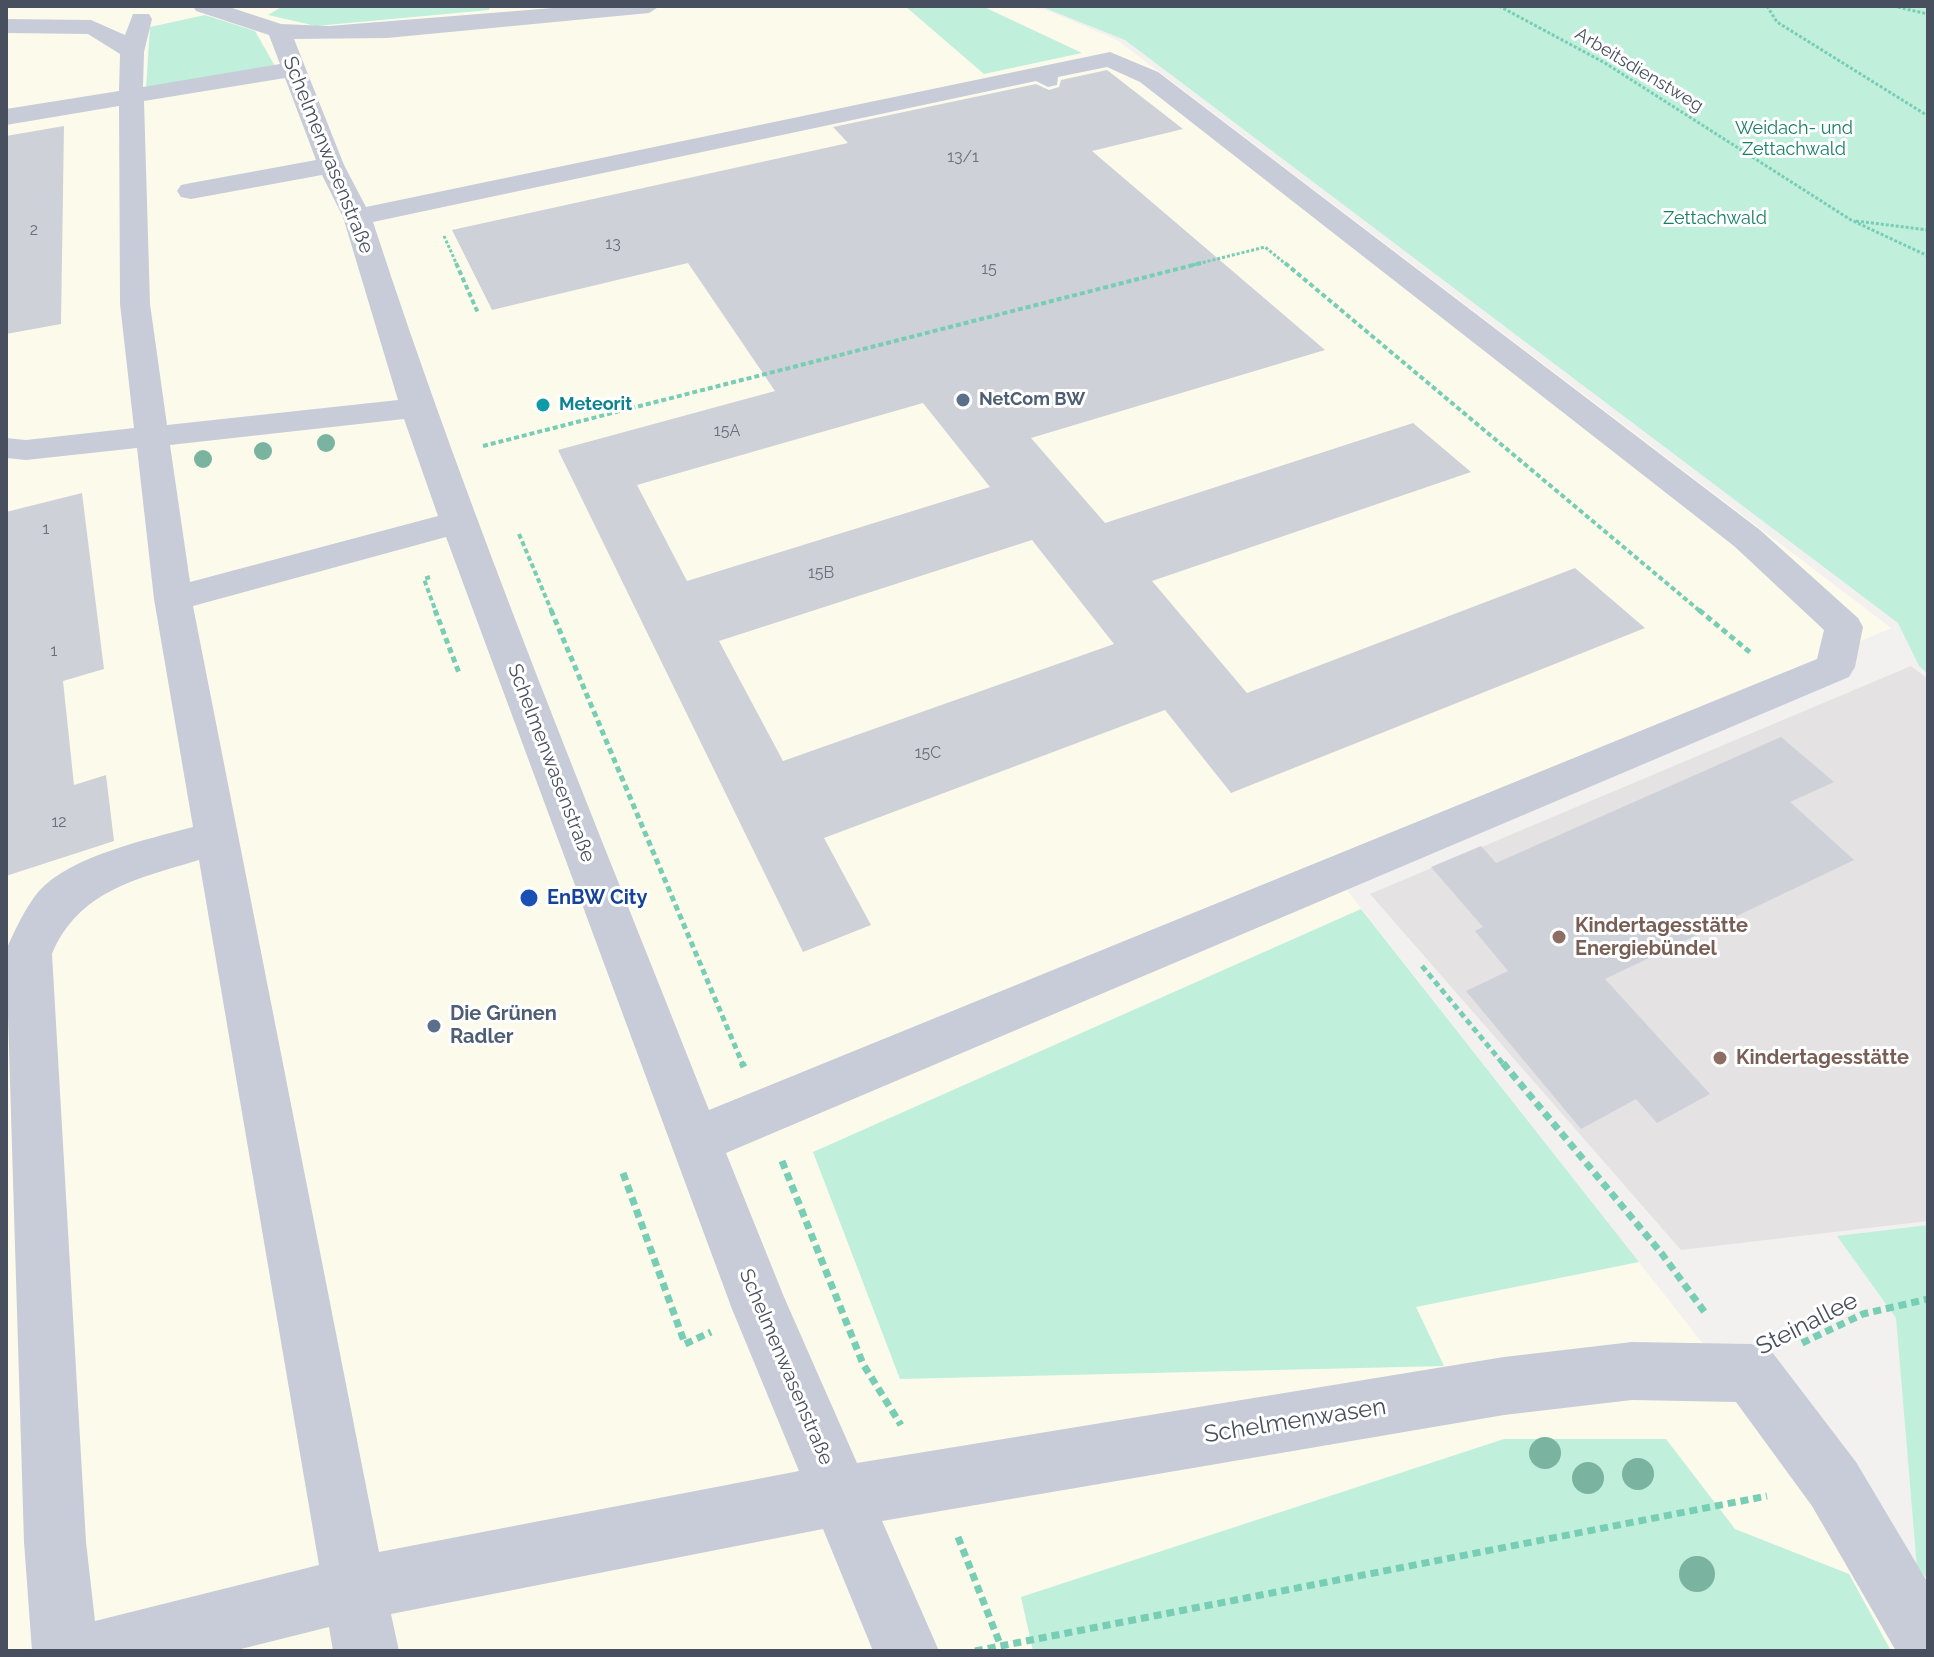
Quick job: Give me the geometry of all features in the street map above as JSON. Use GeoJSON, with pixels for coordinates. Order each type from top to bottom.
{"type":"FeatureCollection","features":[{"type":"Feature","properties":{"kind":"street"},"geometry":{"type":"LineString","coordinates":[[6,13],[48,6]]}},
{"type":"Feature","properties":{"kind":"street"},"geometry":{"type":"LineString","coordinates":[[279,31],[387,31],[517,12],[649,6]]}},
{"type":"Feature","properties":{"kind":"street","name":"Schelmenwasenstraße"},"geometry":{"type":"LineString","coordinates":[[6,24],[103,10],[251,12],[279,31],[331,165],[357,217],[414,398],[458,522],[760,1309],[906,1651]]}},
{"type":"Feature","properties":{"kind":"street"},"geometry":{"type":"LineString","coordinates":[[178,12],[132,52],[135,304],[173,599],[357,1588],[366,1651]]}},
{"type":"Feature","properties":{"kind":"street"},"geometry":{"type":"LineString","coordinates":[[6,24],[91,27],[108,33],[132,52]]}},
{"type":"Feature","properties":{"kind":"street"},"geometry":{"type":"LineString","coordinates":[[6,117],[292,65],[387,31]]}},
{"type":"Feature","properties":{"kind":"street"},"geometry":{"type":"LineString","coordinates":[[357,217],[428,202],[455,186],[1044,76],[1110,59],[1149,77],[1747,538],[1844,627],[1835,667],[764,1115],[695,1141]]}},
{"type":"Feature","properties":{"kind":"street"},"geometry":{"type":"LineString","coordinates":[[191,191],[331,165]]}},
{"type":"Feature","properties":{"kind":"street"},"geometry":{"type":"LineString","coordinates":[[6,448],[26,450],[151,427],[414,398]]}},
{"type":"Feature","properties":{"kind":"street"},"geometry":{"type":"LineString","coordinates":[[6,436],[42,427],[151,427]]}},
{"type":"Feature","properties":{"kind":"street"},"geometry":{"type":"LineString","coordinates":[[173,599],[458,522]]}},
{"type":"Feature","properties":{"kind":"street"},"geometry":{"type":"LineString","coordinates":[[65,1651],[55,1542],[28,954],[42,924],[67,893],[138,861],[217,837]]}},
{"type":"Feature","properties":{"kind":"street","name":"Schelmenwasen"},"geometry":{"type":"LineString","coordinates":[[102,1651],[357,1588],[841,1495],[937,1482],[1504,1386],[1632,1371],[1751,1373]]}},
{"type":"Feature","properties":{"kind":"street"},"geometry":{"type":"LineString","coordinates":[[1751,1373],[1834,1484],[1928,1644]]}},
{"type":"Feature","properties":{"kind":"path","name":"Arbeitsdienstweg"},"geometry":{"type":"LineString","coordinates":[[1499,6],[1605,63],[1851,220],[1928,256]]}},
{"type":"Feature","properties":{"kind":"path"},"geometry":{"type":"LineString","coordinates":[[1767,6],[1777,22],[1928,116]]}},
{"type":"Feature","properties":{"kind":"path"},"geometry":{"type":"LineString","coordinates":[[1893,6],[1928,14]]}},
{"type":"Feature","properties":{"kind":"path"},"geometry":{"type":"LineString","coordinates":[[428,202],[478,313]]}},
{"type":"Feature","properties":{"kind":"path"},"geometry":{"type":"LineString","coordinates":[[1851,220],[1928,230]]}},
{"type":"Feature","properties":{"kind":"path"},"geometry":{"type":"LineString","coordinates":[[483,446],[1265,247],[1790,686]]}},
{"type":"Feature","properties":{"kind":"path"},"geometry":{"type":"LineString","coordinates":[[476,432],[489,461]]}},
{"type":"Feature","properties":{"kind":"path"},"geometry":{"type":"LineString","coordinates":[[513,519],[764,1115],[863,1364],[937,1482],[1000,1644]]}},
{"type":"Feature","properties":{"kind":"path"},"geometry":{"type":"LineString","coordinates":[[424,579],[459,673]]}},
{"type":"Feature","properties":{"kind":"path"},"geometry":{"type":"LineString","coordinates":[[1422,966],[1662,1254],[1751,1373]]}},
{"type":"Feature","properties":{"kind":"path"},"geometry":{"type":"LineString","coordinates":[[623,1173],[685,1344]]}},
{"type":"Feature","properties":{"kind":"path","name":"Steinallee"},"geometry":{"type":"LineString","coordinates":[[1751,1373],[1835,1324],[1888,1304],[1928,1299]]}},
{"type":"Feature","properties":{"kind":"path"},"geometry":{"type":"LineString","coordinates":[[975,1651],[1834,1484]]}},
{"type":"Feature","properties":{"kind":"shaded area"},"geometry":{"type":"Polygon","coordinates":[[[6,6],[1028,6],[1051,12],[1117,40],[1891,628],[1331,870],[1853,1535],[1917,1568],[1928,1580],[1928,1651],[6,1651],[6,6]]]}},
{"type":"Feature","properties":{"kind":"shaded area","name":"Kindertagesstätte"},"geometry":{"type":"Polygon","coordinates":[[[1911,666],[1928,679],[1928,1221],[1681,1250],[1370,894],[1911,666]]]}},
{"type":"Feature","properties":{"kind":"green space"},"geometry":{"type":"Polygon","coordinates":[[[283,6],[490,6],[489,10],[316,26],[268,15],[283,6]]]}},
{"type":"Feature","properties":{"kind":"green space"},"geometry":{"type":"Polygon","coordinates":[[[905,6],[982,6],[1082,53],[984,74],[905,6]]]}},
{"type":"Feature","properties":{"kind":"green space","name":"Zettachwald"},"geometry":{"type":"Polygon","coordinates":[[[1040,6],[1928,6],[1928,674],[1919,666],[1898,623],[1125,40],[1040,6]]]}},
{"type":"Feature","properties":{"kind":"green space"},"geometry":{"type":"Polygon","coordinates":[[[205,15],[255,31],[276,68],[146,88],[150,27],[205,15]]]}},
{"type":"Feature","properties":{"kind":"green space"},"geometry":{"type":"Polygon","coordinates":[[[1361,909],[1639,1262],[1416,1307],[1444,1366],[900,1379],[813,1152],[1361,909]]]}},
{"type":"Feature","properties":{"kind":"green space"},"geometry":{"type":"Polygon","coordinates":[[[1928,1225],[1928,1580],[1917,1568],[1896,1318],[1837,1236],[1928,1225]]]}},
{"type":"Feature","properties":{"kind":"green space"},"geometry":{"type":"Polygon","coordinates":[[[1504,1439],[1666,1439],[1735,1529],[1849,1574],[1891,1651],[1033,1651],[1021,1597],[1504,1439]]]}},
{"type":"Feature","properties":{"kind":"building"},"geometry":{"type":"Polygon","coordinates":[[[1107,70],[1183,129],[1092,151],[1325,350],[1031,438],[1105,523],[1413,423],[1471,472],[1152,581],[1247,693],[1575,568],[1645,628],[1231,793],[1165,710],[824,838],[871,925],[803,952],[558,450],[775,391],[688,263],[492,310],[452,230],[848,143],[833,127],[1036,84],[1049,90],[1059,87],[1061,80],[1107,70]],[[923,403],[637,485],[687,581],[990,487],[923,403]],[[1032,540],[719,641],[783,761],[1114,644],[1032,540]]]}},
{"type":"Feature","properties":{"kind":"building"},"geometry":{"type":"Polygon","coordinates":[[[64,126],[61,324],[6,334],[6,136],[64,126]]]}},
{"type":"Feature","properties":{"kind":"building"},"geometry":{"type":"Polygon","coordinates":[[[82,493],[104,669],[63,681],[74,785],[106,775],[114,841],[6,876],[6,512],[82,493]]]}},
{"type":"Feature","properties":{"kind":"building","name":"Kindertagesstätte Energiebündel"},"geometry":{"type":"Polygon","coordinates":[[[1781,737],[1834,782],[1790,802],[1854,860],[1605,979],[1710,1094],[1657,1123],[1636,1099],[1581,1129],[1466,991],[1508,971],[1475,931],[1483,927],[1431,867],[1481,846],[1496,863],[1781,737]]]}},
{"type":"Feature","properties":{"kind":"place","name":"NetCom BW"},"geometry":{"type":"Point","coordinates":[963,400]}},
{"type":"Feature","properties":{"kind":"place","name":"Meteorit"},"geometry":{"type":"Point","coordinates":[543,405]}},
{"type":"Feature","properties":{"kind":"place","name":"EnBW City"},"geometry":{"type":"Point","coordinates":[529,898]}},
{"type":"Feature","properties":{"kind":"place","name":"Kindertagesstätte Energiebündel"},"geometry":{"type":"Point","coordinates":[1559,937]}},
{"type":"Feature","properties":{"kind":"place","name":"Die Grünen Radler"},"geometry":{"type":"Point","coordinates":[434,1026]}},
{"type":"Feature","properties":{"kind":"place","name":"Kindertagesstätte"},"geometry":{"type":"Point","coordinates":[1720,1058]}},
{"type":"Feature","properties":{"kind":"park label","name":"Weidach- und Zettachwald"},"geometry":{"type":"Point","coordinates":[1794,139]}}]}
